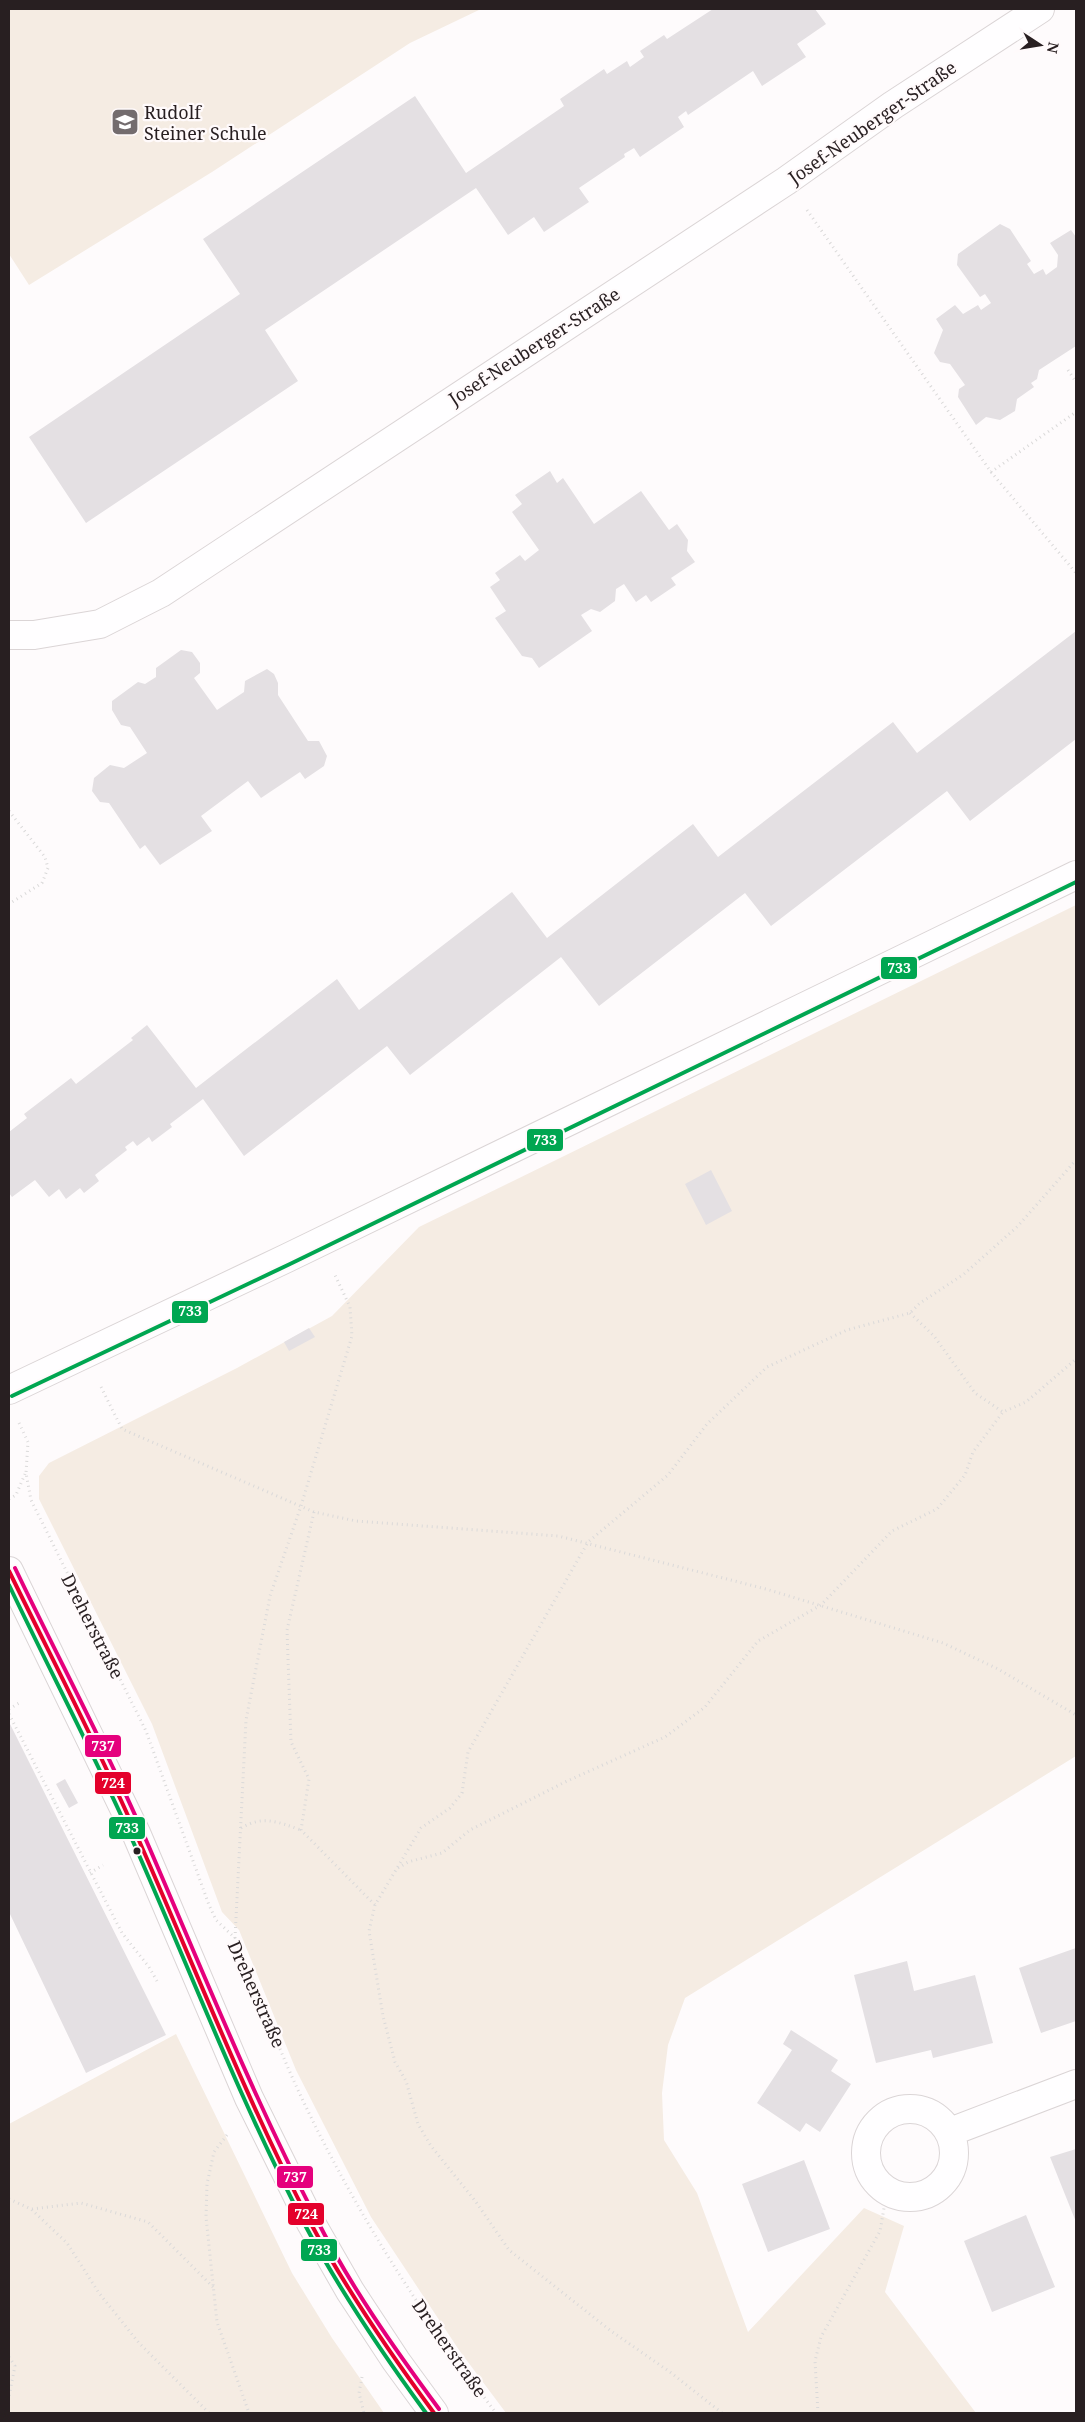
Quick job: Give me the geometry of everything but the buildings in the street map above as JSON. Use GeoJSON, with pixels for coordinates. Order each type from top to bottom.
{"type":"FeatureCollection","features":[{"type":"Feature","properties":{"kind":"main road","name":"Josef-Neuberger-Straße"},"geometry":{"type":"LineString","coordinates":[[9,635],[34,635],[100,624],[161,593],[786,181],[893,105],[1040,9]]}},
{"type":"Feature","properties":{"kind":"main road"},"geometry":{"type":"LineString","coordinates":[[9,1390],[84,1353],[157,1321],[1076,875]]}},
{"type":"Feature","properties":{"kind":"main road"},"geometry":{"type":"LineString","coordinates":[[9,1571],[136,1833],[250,2098],[311,2223],[350,2291],[434,2413]]}},
{"type":"Feature","properties":{"kind":"main road"},"geometry":{"type":"LineString","coordinates":[[950,2132],[1076,2084]]}},
{"type":"Feature","properties":{"kind":"main road"},"geometry":{"type":"LineString","coordinates":[[914,2109],[928,2112],[941,2120],[950,2132],[954,2146],[954,2160],[950,2174],[941,2186],[929,2194],[914,2198],[900,2197],[887,2191],[876,2181],[868,2168],[866,2154],[867,2139],[875,2126],[885,2116],[899,2110],[914,2109]]}},
{"type":"Feature","properties":{"kind":"path"},"geometry":{"type":"LineString","coordinates":[[786,181],[991,472],[1076,573]]}},
{"type":"Feature","properties":{"kind":"path"},"geometry":{"type":"LineString","coordinates":[[1068,370],[1076,382]]}},
{"type":"Feature","properties":{"kind":"path"},"geometry":{"type":"LineString","coordinates":[[991,472],[1076,412]]}},
{"type":"Feature","properties":{"kind":"path"},"geometry":{"type":"LineString","coordinates":[[9,811],[45,857],[48,868],[42,883],[9,904]]}},
{"type":"Feature","properties":{"kind":"path"},"geometry":{"type":"LineString","coordinates":[[722,2413],[670,2372],[611,2331],[509,2250],[476,2202],[431,2146],[418,2124],[406,2081],[394,2062],[383,2016],[369,1931],[375,1906],[421,1828],[450,1808],[462,1793],[468,1752],[588,1542],[668,1475],[707,1424],[767,1367],[847,1330],[910,1313],[920,1303],[964,1274],[1018,1226],[1076,1160]]}},
{"type":"Feature","properties":{"kind":"path"},"geometry":{"type":"LineString","coordinates":[[235,1938],[246,1720],[270,1596],[301,1506],[352,1336],[350,1307],[319,1242]]}},
{"type":"Feature","properties":{"kind":"path"},"geometry":{"type":"LineString","coordinates":[[910,1313],[934,1336],[975,1393],[1003,1412]]}},
{"type":"Feature","properties":{"kind":"path"},"geometry":{"type":"LineString","coordinates":[[84,1353],[122,1429],[314,1512],[356,1521],[558,1536],[588,1542],[821,1605],[943,1643],[998,1669],[1076,1715]]}},
{"type":"Feature","properties":{"kind":"path"},"geometry":{"type":"LineString","coordinates":[[395,1870],[408,1862],[442,1853],[470,1830],[566,1782],[665,1737],[705,1706],[758,1641],[821,1605],[892,1530],[937,1509],[964,1475],[973,1452],[1003,1412],[1026,1402],[1076,1358]]}},
{"type":"Feature","properties":{"kind":"path","name":"Dreherstraße"},"geometry":{"type":"LineString","coordinates":[[28,1442],[26,1473],[31,1500],[146,1732],[209,1905],[216,1920],[235,1938],[306,2108],[368,2225],[442,2338],[496,2413]]}},
{"type":"Feature","properties":{"kind":"path"},"geometry":{"type":"LineString","coordinates":[[9,1499],[16,1495],[26,1473]]}},
{"type":"Feature","properties":{"kind":"path"},"geometry":{"type":"LineString","coordinates":[[301,1830],[309,1779],[291,1742],[288,1630],[314,1512]]}},
{"type":"Feature","properties":{"kind":"path"},"geometry":{"type":"LineString","coordinates":[[9,1709],[19,1703]]}},
{"type":"Feature","properties":{"kind":"path"},"geometry":{"type":"LineString","coordinates":[[9,1714],[122,1933],[149,1967],[158,1984]]}},
{"type":"Feature","properties":{"kind":"path"},"geometry":{"type":"LineString","coordinates":[[241,1828],[254,1820],[268,1820],[301,1830],[375,1906]]}},
{"type":"Feature","properties":{"kind":"path"},"geometry":{"type":"LineString","coordinates":[[90,1873],[104,1866]]}},
{"type":"Feature","properties":{"kind":"path"},"geometry":{"type":"LineString","coordinates":[[231,2131],[214,2152],[207,2184],[206,2217],[217,2322],[250,2413]]}},
{"type":"Feature","properties":{"kind":"path"},"geometry":{"type":"LineString","coordinates":[[818,2413],[815,2361],[821,2336],[880,2231],[887,2191]]}},
{"type":"Feature","properties":{"kind":"path"},"geometry":{"type":"LineString","coordinates":[[9,2199],[31,2210],[67,2243],[99,2293],[139,2343],[209,2413]]}},
{"type":"Feature","properties":{"kind":"path"},"geometry":{"type":"LineString","coordinates":[[31,2210],[81,2203],[148,2222],[214,2287]]}},
{"type":"Feature","properties":{"kind":"path"},"geometry":{"type":"LineString","coordinates":[[9,2358],[15,2366],[9,2396]]}},
{"type":"Feature","properties":{"kind":"path"},"geometry":{"type":"LineString","coordinates":[[363,2369],[359,2393],[364,2413]]}},
{"type":"Feature","properties":{"kind":"shaded area","name":"Rudolf Steiner Schule"},"geometry":{"type":"Polygon","coordinates":[[[9,9],[481,9],[410,43],[212,172],[29,285],[9,254],[9,9]]]}},
{"type":"Feature","properties":{"kind":"shaded area"},"geometry":{"type":"Polygon","coordinates":[[[1076,905],[1076,1756],[685,1998],[668,2045],[662,2093],[664,2140],[697,2193],[748,2332],[864,2208],[904,2226],[885,2292],[976,2413],[506,2413],[459,2350],[371,2217],[296,2070],[239,1930],[222,1912],[152,1724],[39,1499],[39,1476],[49,1463],[237,1368],[332,1316],[419,1227],[1076,905]]]}},
{"type":"Feature","properties":{"kind":"shaded area"},"geometry":{"type":"Polygon","coordinates":[[[176,2034],[292,2273],[332,2338],[384,2413],[9,2413],[9,2124],[176,2034]]]}},
{"type":"Feature","properties":{"kind":"transit line","name":"733"},"geometry":{"type":"LineString","coordinates":[[12,1396],[290,1264],[1076,882]]}},
{"type":"Feature","properties":{"kind":"transit line","name":"737"},"geometry":{"type":"LineString","coordinates":[[15,1568],[128,1799],[226,2027],[292,2171],[343,2268],[389,2340],[439,2409]]}},
{"type":"Feature","properties":{"kind":"transit line","name":"724"},"geometry":{"type":"LineString","coordinates":[[9,1571],[122,1802],[242,2079],[286,2175],[338,2272],[434,2413]]}},
{"type":"Feature","properties":{"kind":"transit line","name":"733"},"geometry":{"type":"LineString","coordinates":[[9,1585],[116,1805],[258,2130],[305,2225],[347,2298],[426,2413]]}},
{"type":"Feature","properties":{"kind":"place","name":"Rudolf Steiner Schule"},"geometry":{"type":"Point","coordinates":[125,122]}}]}
